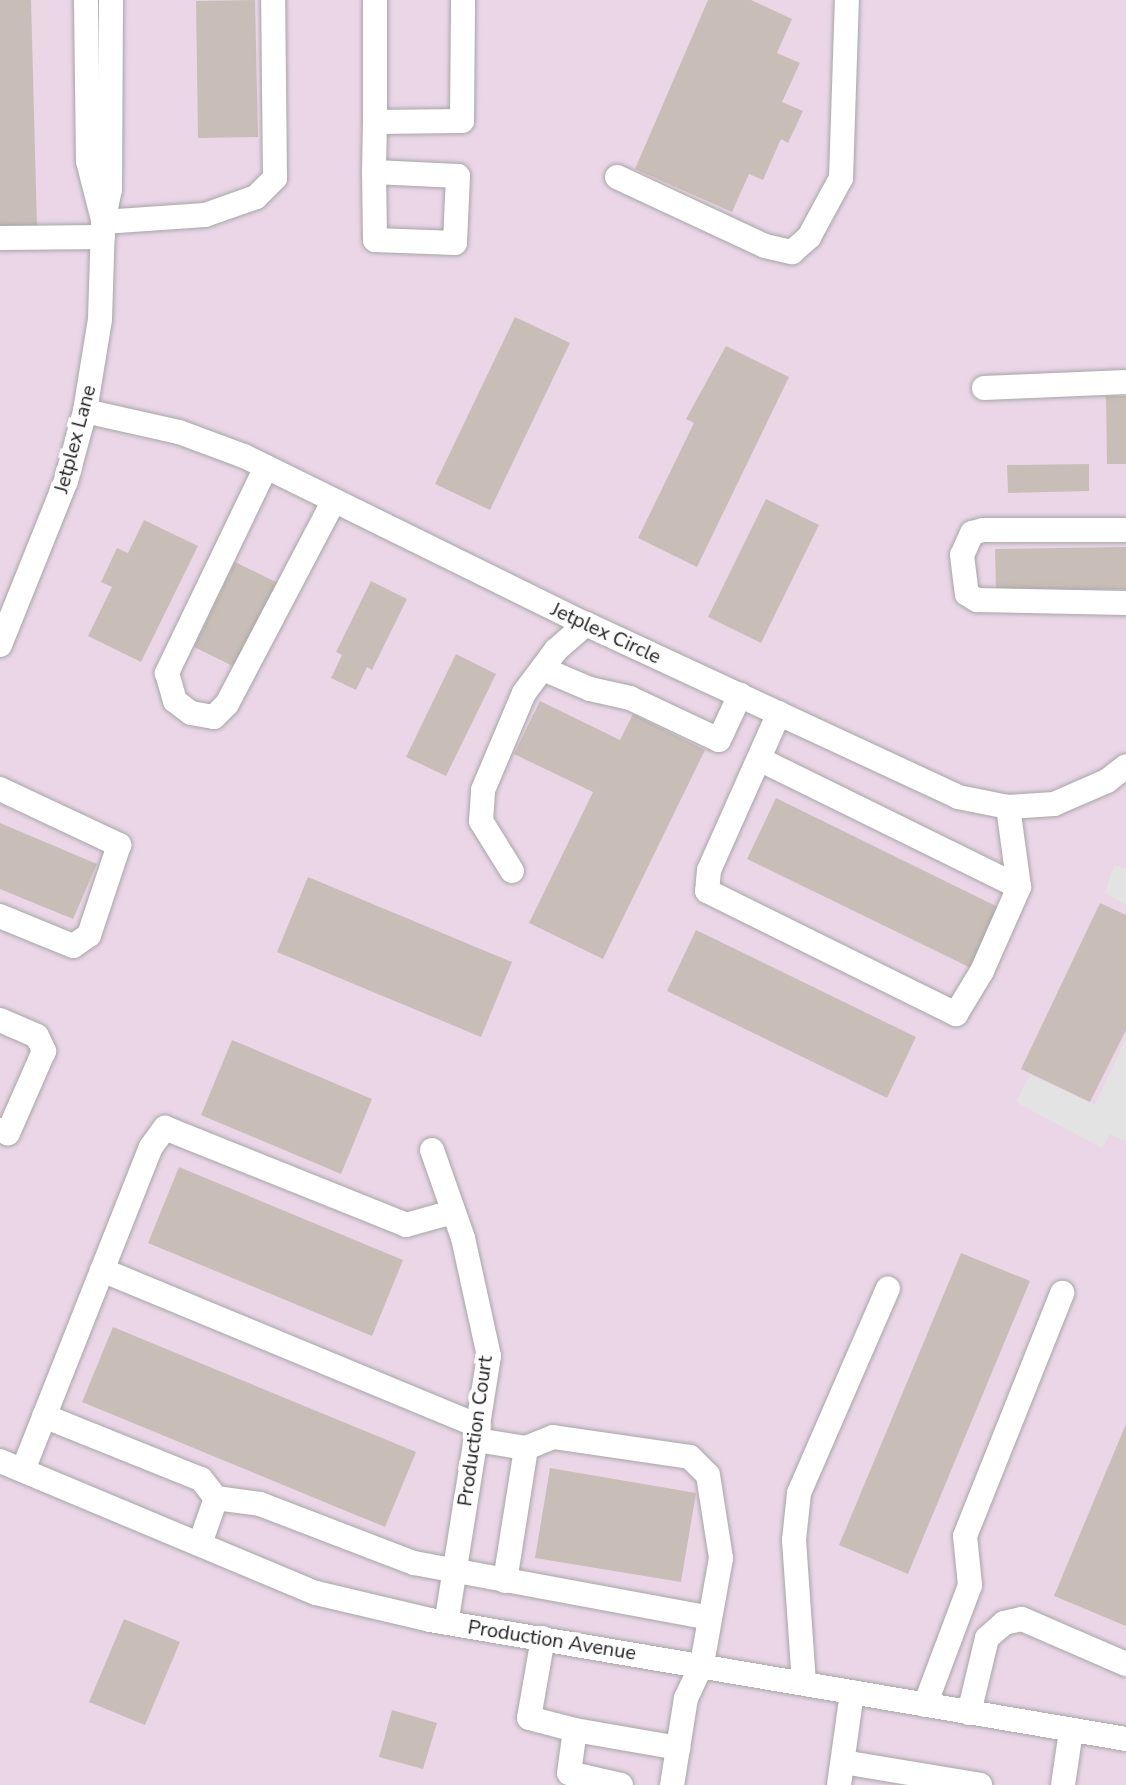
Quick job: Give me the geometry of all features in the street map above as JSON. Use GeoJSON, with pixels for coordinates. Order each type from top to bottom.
{"type":"FeatureCollection","features":[{"type":"Feature","properties":{"kind":"street","name":"Jetplex Lane"},"geometry":{"type":"LineString","coordinates":[[86,0],[88,161],[103,230]]}},
{"type":"Feature","properties":{"kind":"street","name":"Jetplex Lane"},"geometry":{"type":"LineString","coordinates":[[0,645],[66,481],[85,411],[100,319],[103,230],[110,190],[111,0]]}},
{"type":"Feature","properties":{"kind":"street"},"geometry":{"type":"LineString","coordinates":[[0,238],[103,230],[205,215],[256,197],[275,178],[273,0]]}},
{"type":"Feature","properties":{"kind":"street"},"geometry":{"type":"LineString","coordinates":[[374,172],[375,0]]}},
{"type":"Feature","properties":{"kind":"street"},"geometry":{"type":"LineString","coordinates":[[375,122],[462,121],[463,0]]}},
{"type":"Feature","properties":{"kind":"street"},"geometry":{"type":"LineString","coordinates":[[617,177],[765,246],[792,252],[809,237],[841,178],[847,0]]}},
{"type":"Feature","properties":{"kind":"street"},"geometry":{"type":"LineString","coordinates":[[984,388],[1126,382]]}},
{"type":"Feature","properties":{"kind":"street","name":"Jetplex Circle"},"geometry":{"type":"LineString","coordinates":[[85,411],[179,432],[266,467],[586,624],[958,797],[1008,807],[1054,804],[1107,781],[1126,766]]}},
{"type":"Feature","properties":{"kind":"street"},"geometry":{"type":"LineString","coordinates":[[266,467],[167,673],[175,701],[191,713],[214,717],[227,704],[334,500]]}},
{"type":"Feature","properties":{"kind":"street"},"geometry":{"type":"LineString","coordinates":[[1126,530],[983,530],[972,533],[962,555],[967,594],[977,600],[1126,603]]}},
{"type":"Feature","properties":{"kind":"street"},"geometry":{"type":"LineString","coordinates":[[512,871],[481,821],[483,790],[524,693],[586,624]]}},
{"type":"Feature","properties":{"kind":"street"},"geometry":{"type":"LineString","coordinates":[[543,669],[590,689],[630,698],[719,740],[740,695]]}},
{"type":"Feature","properties":{"kind":"street"},"geometry":{"type":"LineString","coordinates":[[779,713],[709,870],[707,891],[956,1014],[982,971],[1019,887],[1008,807]]}},
{"type":"Feature","properties":{"kind":"street"},"geometry":{"type":"LineString","coordinates":[[759,759],[1019,887]]}},
{"type":"Feature","properties":{"kind":"street"},"geometry":{"type":"LineString","coordinates":[[0,789],[119,845],[89,935],[73,946],[0,916]]}},
{"type":"Feature","properties":{"kind":"street"},"geometry":{"type":"LineString","coordinates":[[0,1020],[37,1036],[44,1051],[8,1133],[0,1130]]}},
{"type":"Feature","properties":{"kind":"street"},"geometry":{"type":"LineString","coordinates":[[23,1470],[151,1147],[165,1128],[406,1225],[453,1212]]}},
{"type":"Feature","properties":{"kind":"street","name":"Production Court"},"geometry":{"type":"LineString","coordinates":[[432,1150],[453,1212],[489,1356],[478,1433],[451,1572],[446,1623]]}},
{"type":"Feature","properties":{"kind":"street"},"geometry":{"type":"LineString","coordinates":[[102,1270],[478,1433],[526,1448],[553,1437],[690,1457],[708,1475],[717,1512],[721,1558],[702,1664],[686,1698],[672,1785]]}},
{"type":"Feature","properties":{"kind":"street"},"geometry":{"type":"LineString","coordinates":[[804,1683],[794,1540],[799,1493],[888,1288]]}},
{"type":"Feature","properties":{"kind":"street"},"geometry":{"type":"LineString","coordinates":[[925,1705],[970,1585],[965,1536],[1062,1293]]}},
{"type":"Feature","properties":{"kind":"street"},"geometry":{"type":"LineString","coordinates":[[44,1416],[201,1479],[216,1498],[260,1504],[451,1572],[710,1618]]}},
{"type":"Feature","properties":{"kind":"street"},"geometry":{"type":"LineString","coordinates":[[505,1581],[526,1448]]}},
{"type":"Feature","properties":{"kind":"street","name":"Production Avenue"},"geometry":{"type":"LineString","coordinates":[[0,1461],[316,1593],[446,1623],[702,1664],[1126,1739]]}},
{"type":"Feature","properties":{"kind":"street"},"geometry":{"type":"LineString","coordinates":[[200,1544],[216,1498]]}},
{"type":"Feature","properties":{"kind":"street"},"geometry":{"type":"LineString","coordinates":[[969,1713],[982,1650],[1004,1623],[1022,1619],[1126,1664]]}},
{"type":"Feature","properties":{"kind":"street"},"geometry":{"type":"LineString","coordinates":[[543,1638],[529,1718],[575,1730],[678,1748]]}},
{"type":"Feature","properties":{"kind":"street"},"geometry":{"type":"LineString","coordinates":[[852,1692],[841,1774],[980,1785]]}},
{"type":"Feature","properties":{"kind":"street"},"geometry":{"type":"LineString","coordinates":[[575,1730],[569,1773],[621,1785]]}},
{"type":"Feature","properties":{"kind":"street"},"geometry":{"type":"LineString","coordinates":[[1063,1785],[1071,1731]]}},
{"type":"Feature","properties":{"kind":"shaded area"},"geometry":{"type":"Polygon","coordinates":[[[0,0],[1126,0],[1126,1785],[0,1785],[0,0]]]}},
{"type":"Feature","properties":{"kind":"shaded area"},"geometry":{"type":"Polygon","coordinates":[[[1114,865],[1126,869],[1126,905],[1105,893],[1114,865]]]}},
{"type":"Feature","properties":{"kind":"shaded area"},"geometry":{"type":"Polygon","coordinates":[[[1126,1038],[1126,1141],[1110,1134],[1102,1148],[1016,1102],[1030,1075],[1095,1105],[1126,1038]]]}},
{"type":"Feature","properties":{"kind":"building"},"geometry":{"type":"Polygon","coordinates":[[[0,0],[31,0],[37,226],[0,226],[0,0]]]}},
{"type":"Feature","properties":{"kind":"building"},"geometry":{"type":"Polygon","coordinates":[[[255,0],[258,137],[198,138],[196,1],[255,0]]]}},
{"type":"Feature","properties":{"kind":"building"},"geometry":{"type":"Polygon","coordinates":[[[708,0],[751,0],[792,19],[777,53],[800,63],[782,102],[803,111],[788,143],[781,139],[763,180],[749,174],[732,212],[635,169],[708,0]]]}},
{"type":"Feature","properties":{"kind":"building"},"geometry":{"type":"Polygon","coordinates":[[[515,317],[570,343],[490,510],[435,484],[515,317]]]}},
{"type":"Feature","properties":{"kind":"building"},"geometry":{"type":"Polygon","coordinates":[[[726,346],[789,377],[697,567],[638,538],[694,423],[686,419],[726,346]]]}},
{"type":"Feature","properties":{"kind":"building"},"geometry":{"type":"Polygon","coordinates":[[[1106,396],[1126,396],[1126,464],[1107,464],[1106,396]]]}},
{"type":"Feature","properties":{"kind":"building"},"geometry":{"type":"Polygon","coordinates":[[[1089,464],[1089,491],[1008,493],[1007,465],[1089,464]]]}},
{"type":"Feature","properties":{"kind":"building"},"geometry":{"type":"Polygon","coordinates":[[[766,499],[819,525],[761,643],[708,617],[766,499]]]}},
{"type":"Feature","properties":{"kind":"building"},"geometry":{"type":"Polygon","coordinates":[[[144,520],[198,546],[141,662],[88,636],[112,587],[101,582],[117,548],[128,553],[144,520]]]}},
{"type":"Feature","properties":{"kind":"building"},"geometry":{"type":"Polygon","coordinates":[[[1126,547],[1126,589],[996,591],[995,549],[1126,547]]]}},
{"type":"Feature","properties":{"kind":"building"},"geometry":{"type":"Polygon","coordinates":[[[235,562],[282,585],[241,670],[194,647],[235,562]]]}},
{"type":"Feature","properties":{"kind":"building"},"geometry":{"type":"Polygon","coordinates":[[[371,581],[407,599],[372,670],[367,667],[356,690],[331,678],[342,655],[336,652],[371,581]]]}},
{"type":"Feature","properties":{"kind":"building"},"geometry":{"type":"Polygon","coordinates":[[[456,654],[496,674],[446,776],[406,757],[456,654]]]}},
{"type":"Feature","properties":{"kind":"building"},"geometry":{"type":"Polygon","coordinates":[[[540,701],[620,740],[633,714],[705,750],[603,959],[529,923],[593,792],[514,754],[540,701]]]}},
{"type":"Feature","properties":{"kind":"building"},"geometry":{"type":"Polygon","coordinates":[[[776,798],[1002,909],[973,969],[747,859],[776,798]]]}},
{"type":"Feature","properties":{"kind":"building"},"geometry":{"type":"Polygon","coordinates":[[[0,823],[97,864],[73,919],[0,889],[0,823]]]}},
{"type":"Feature","properties":{"kind":"building"},"geometry":{"type":"Polygon","coordinates":[[[308,877],[512,962],[481,1037],[277,952],[308,877]]]}},
{"type":"Feature","properties":{"kind":"building"},"geometry":{"type":"Polygon","coordinates":[[[1100,903],[1126,915],[1126,1030],[1090,1102],[1021,1069],[1100,903]]]}},
{"type":"Feature","properties":{"kind":"building"},"geometry":{"type":"Polygon","coordinates":[[[696,930],[916,1037],[887,1098],[667,991],[696,930]]]}},
{"type":"Feature","properties":{"kind":"building"},"geometry":{"type":"Polygon","coordinates":[[[232,1040],[372,1099],[341,1174],[201,1115],[232,1040]]]}},
{"type":"Feature","properties":{"kind":"building"},"geometry":{"type":"Polygon","coordinates":[[[179,1167],[403,1260],[372,1336],[148,1243],[179,1167]]]}},
{"type":"Feature","properties":{"kind":"building"},"geometry":{"type":"Polygon","coordinates":[[[961,1253],[1030,1281],[908,1574],[839,1545],[961,1253]]]}},
{"type":"Feature","properties":{"kind":"building"},"geometry":{"type":"Polygon","coordinates":[[[113,1327],[416,1452],[385,1527],[82,1402],[113,1327]]]}},
{"type":"Feature","properties":{"kind":"building"},"geometry":{"type":"Polygon","coordinates":[[[1126,1424],[1126,1626],[1054,1596],[1126,1424]]]}},
{"type":"Feature","properties":{"kind":"building"},"geometry":{"type":"Polygon","coordinates":[[[550,1468],[696,1493],[681,1582],[535,1558],[550,1468]]]}},
{"type":"Feature","properties":{"kind":"building"},"geometry":{"type":"Polygon","coordinates":[[[124,1619],[180,1642],[145,1725],[89,1702],[124,1619]]]}},
{"type":"Feature","properties":{"kind":"building"},"geometry":{"type":"Polygon","coordinates":[[[392,1710],[437,1723],[423,1769],[379,1757],[392,1710]]]}}]}
